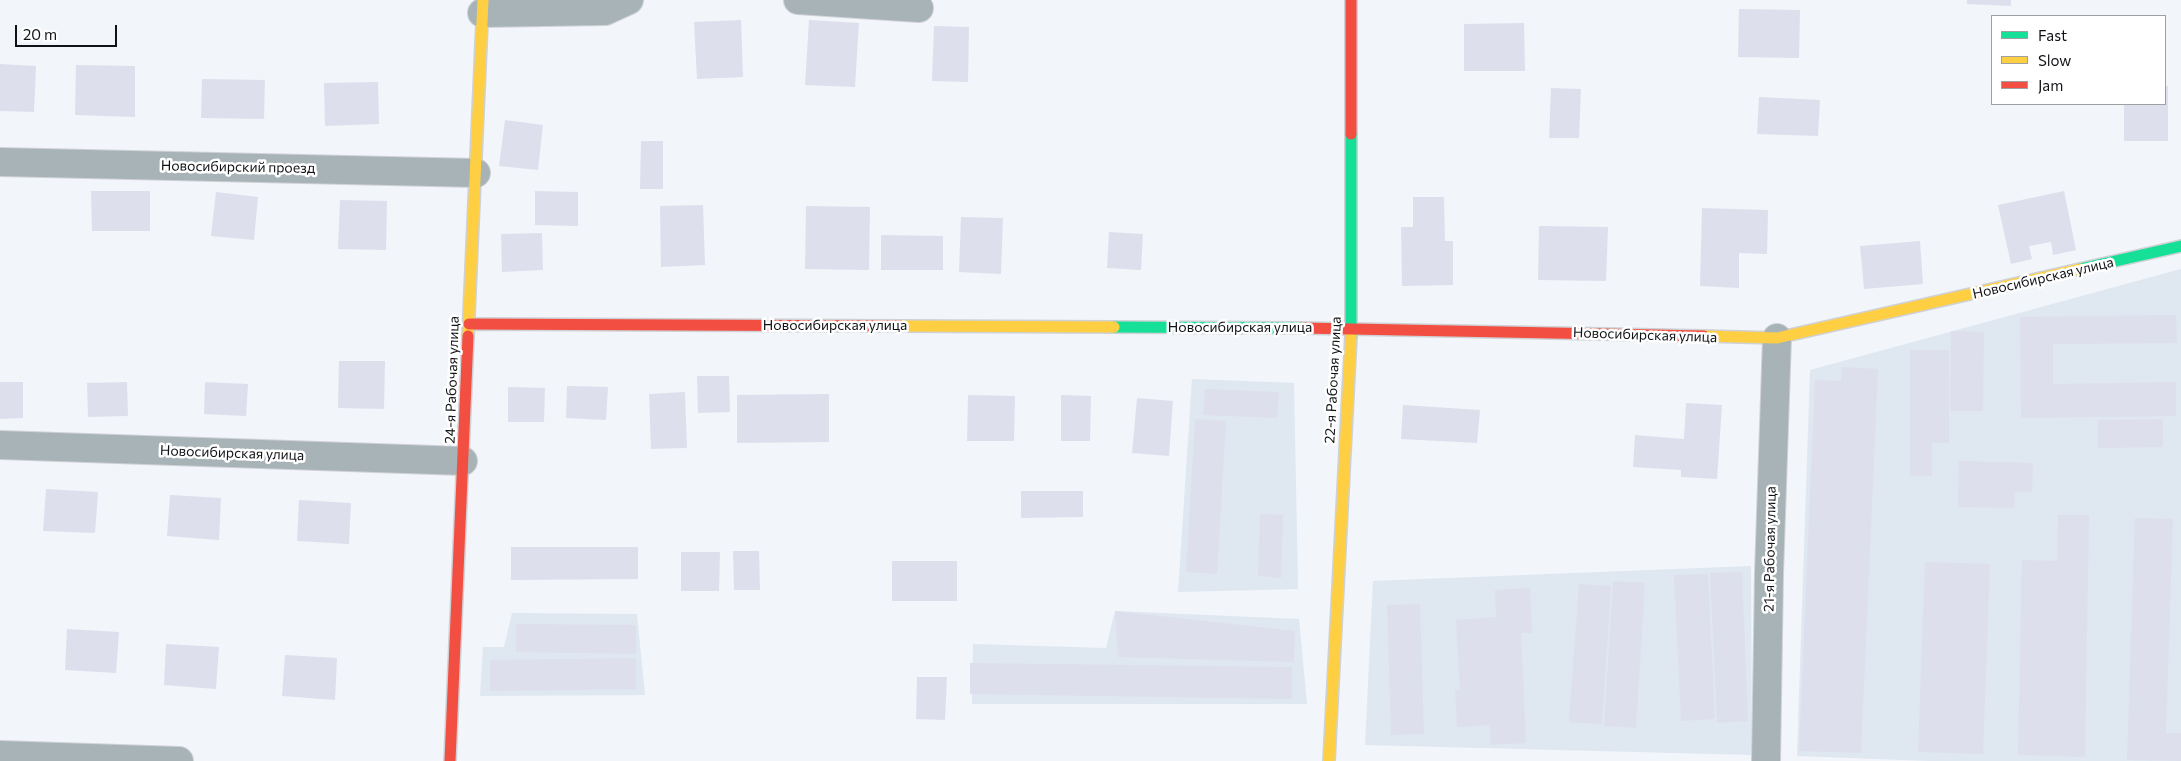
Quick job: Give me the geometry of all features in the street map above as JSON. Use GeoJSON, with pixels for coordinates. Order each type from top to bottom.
{"type":"FeatureCollection","features":[{"type":"Feature","properties":{"kind":"street"},"geometry":{"type":"LineString","coordinates":[[483,7],[605,11],[630,0]]}},
{"type":"Feature","properties":{"kind":"street"},"geometry":{"type":"LineString","coordinates":[[798,0],[919,8]]}},
{"type":"Feature","properties":{"kind":"street","name":"22-я Рабочая улица"},"geometry":{"type":"LineString","coordinates":[[1329,761],[1351,328],[1351,0]]}},
{"type":"Feature","properties":{"kind":"street","name":"24-я Рабочая улица"},"geometry":{"type":"LineString","coordinates":[[450,761],[483,7]]}},
{"type":"Feature","properties":{"kind":"street","name":"Новосибирский проезд"},"geometry":{"type":"LineString","coordinates":[[0,162],[476,173]]}},
{"type":"Feature","properties":{"kind":"street","name":"Новосибирская улица"},"geometry":{"type":"LineString","coordinates":[[469,324],[1351,328],[1777,338],[2181,246]]}},
{"type":"Feature","properties":{"kind":"street","name":"21-я Рабочая улица"},"geometry":{"type":"LineString","coordinates":[[1766,761],[1769,574],[1777,338]]}},
{"type":"Feature","properties":{"kind":"street","name":"Новосибирская улица"},"geometry":{"type":"LineString","coordinates":[[0,445],[463,461]]}},
{"type":"Feature","properties":{"kind":"street"},"geometry":{"type":"LineString","coordinates":[[0,755],[32,758],[179,761]]}},
{"type":"Feature","properties":{"kind":"shaded area"},"geometry":{"type":"Polygon","coordinates":[[[2181,269],[2181,761],[1930,761],[1797,756],[1810,370],[2181,269]]]}},
{"type":"Feature","properties":{"kind":"shaded area"},"geometry":{"type":"Polygon","coordinates":[[[1192,379],[1294,383],[1298,589],[1178,592],[1192,379]]]}},
{"type":"Feature","properties":{"kind":"shaded area"},"geometry":{"type":"Polygon","coordinates":[[[1751,566],[1752,755],[1365,745],[1373,581],[1751,566]]]}},
{"type":"Feature","properties":{"kind":"shaded area"},"geometry":{"type":"Polygon","coordinates":[[[1115,611],[1299,619],[1307,704],[972,704],[973,644],[1106,648],[1115,611]]]}},
{"type":"Feature","properties":{"kind":"shaded area"},"geometry":{"type":"Polygon","coordinates":[[[512,613],[637,614],[645,695],[480,696],[483,647],[504,647],[512,613]]]}},
{"type":"Feature","properties":{"kind":"building"},"geometry":{"type":"Polygon","coordinates":[[[1967,0],[2011,0],[2011,6],[1967,4],[1967,0]]]}},
{"type":"Feature","properties":{"kind":"building"},"geometry":{"type":"Polygon","coordinates":[[[1739,9],[1800,10],[1799,58],[1738,57],[1739,9]]]}},
{"type":"Feature","properties":{"kind":"building"},"geometry":{"type":"Polygon","coordinates":[[[741,20],[743,77],[697,79],[694,22],[741,20]]]}},
{"type":"Feature","properties":{"kind":"building"},"geometry":{"type":"Polygon","coordinates":[[[809,20],[859,23],[855,87],[805,85],[809,20]]]}},
{"type":"Feature","properties":{"kind":"building"},"geometry":{"type":"Polygon","coordinates":[[[1524,23],[1525,71],[1464,71],[1464,24],[1524,23]]]}},
{"type":"Feature","properties":{"kind":"building"},"geometry":{"type":"Polygon","coordinates":[[[934,26],[969,27],[968,82],[932,81],[934,26]]]}},
{"type":"Feature","properties":{"kind":"building"},"geometry":{"type":"Polygon","coordinates":[[[0,64],[36,66],[34,112],[0,111],[0,64]]]}},
{"type":"Feature","properties":{"kind":"building"},"geometry":{"type":"Polygon","coordinates":[[[76,65],[135,66],[135,117],[75,115],[76,65]]]}},
{"type":"Feature","properties":{"kind":"building"},"geometry":{"type":"Polygon","coordinates":[[[202,79],[265,80],[264,119],[201,118],[202,79]]]}},
{"type":"Feature","properties":{"kind":"building"},"geometry":{"type":"Polygon","coordinates":[[[378,82],[379,124],[325,126],[324,83],[378,82]]]}},
{"type":"Feature","properties":{"kind":"building"},"geometry":{"type":"Polygon","coordinates":[[[2166,86],[2168,86],[2168,141],[2124,141],[2124,105],[2166,105],[2166,86]]]}},
{"type":"Feature","properties":{"kind":"building"},"geometry":{"type":"Polygon","coordinates":[[[1551,88],[1581,89],[1579,138],[1549,138],[1551,88]]]}},
{"type":"Feature","properties":{"kind":"building"},"geometry":{"type":"Polygon","coordinates":[[[1759,97],[1820,100],[1818,136],[1757,134],[1759,97]]]}},
{"type":"Feature","properties":{"kind":"building"},"geometry":{"type":"Polygon","coordinates":[[[505,120],[543,125],[538,170],[499,166],[505,120]]]}},
{"type":"Feature","properties":{"kind":"building"},"geometry":{"type":"Polygon","coordinates":[[[641,141],[663,141],[663,189],[640,189],[641,141]]]}},
{"type":"Feature","properties":{"kind":"building"},"geometry":{"type":"Polygon","coordinates":[[[91,191],[150,191],[150,231],[92,231],[91,191]]]}},
{"type":"Feature","properties":{"kind":"building"},"geometry":{"type":"Polygon","coordinates":[[[535,191],[578,192],[578,226],[535,225],[535,191]]]}},
{"type":"Feature","properties":{"kind":"building"},"geometry":{"type":"Polygon","coordinates":[[[2064,191],[2076,250],[2053,255],[2051,242],[2029,246],[2032,259],[2011,264],[1998,205],[2064,191]]]}},
{"type":"Feature","properties":{"kind":"building"},"geometry":{"type":"Polygon","coordinates":[[[216,192],[258,197],[254,240],[211,236],[216,192]]]}},
{"type":"Feature","properties":{"kind":"building"},"geometry":{"type":"Polygon","coordinates":[[[1413,197],[1444,197],[1445,241],[1453,241],[1453,285],[1402,286],[1401,227],[1413,227],[1413,197]]]}},
{"type":"Feature","properties":{"kind":"building"},"geometry":{"type":"Polygon","coordinates":[[[340,200],[387,201],[386,250],[338,249],[340,200]]]}},
{"type":"Feature","properties":{"kind":"building"},"geometry":{"type":"Polygon","coordinates":[[[703,205],[705,265],[661,267],[660,206],[703,205]]]}},
{"type":"Feature","properties":{"kind":"building"},"geometry":{"type":"Polygon","coordinates":[[[806,206],[870,207],[869,270],[805,269],[806,206]]]}},
{"type":"Feature","properties":{"kind":"building"},"geometry":{"type":"Polygon","coordinates":[[[1702,208],[1768,210],[1767,254],[1739,253],[1739,288],[1700,286],[1702,208]]]}},
{"type":"Feature","properties":{"kind":"building"},"geometry":{"type":"Polygon","coordinates":[[[961,217],[1003,218],[1001,274],[959,272],[961,217]]]}},
{"type":"Feature","properties":{"kind":"building"},"geometry":{"type":"Polygon","coordinates":[[[1539,226],[1608,227],[1606,281],[1538,280],[1539,226]]]}},
{"type":"Feature","properties":{"kind":"building"},"geometry":{"type":"Polygon","coordinates":[[[1109,232],[1143,234],[1141,270],[1107,268],[1109,232]]]}},
{"type":"Feature","properties":{"kind":"building"},"geometry":{"type":"Polygon","coordinates":[[[542,233],[543,270],[502,272],[501,234],[542,233]]]}},
{"type":"Feature","properties":{"kind":"building"},"geometry":{"type":"Polygon","coordinates":[[[881,235],[943,236],[943,270],[881,270],[881,235]]]}},
{"type":"Feature","properties":{"kind":"building"},"geometry":{"type":"Polygon","coordinates":[[[1920,241],[1923,284],[1864,289],[1860,246],[1920,241]]]}},
{"type":"Feature","properties":{"kind":"building"},"geometry":{"type":"Polygon","coordinates":[[[2176,315],[2177,343],[2053,344],[2053,384],[2176,382],[2176,416],[2021,418],[2020,317],[2176,315]]]}},
{"type":"Feature","properties":{"kind":"building"},"geometry":{"type":"Polygon","coordinates":[[[1951,331],[1984,332],[1983,411],[1950,411],[1951,331]]]}},
{"type":"Feature","properties":{"kind":"building"},"geometry":{"type":"Polygon","coordinates":[[[1910,350],[1949,350],[1949,443],[1932,443],[1932,476],[1910,476],[1910,350]]]}},
{"type":"Feature","properties":{"kind":"building"},"geometry":{"type":"Polygon","coordinates":[[[339,361],[385,361],[384,409],[338,408],[339,361]]]}},
{"type":"Feature","properties":{"kind":"building"},"geometry":{"type":"Polygon","coordinates":[[[1842,367],[1878,369],[1861,753],[1799,751],[1815,380],[1841,381],[1842,367]]]}},
{"type":"Feature","properties":{"kind":"building"},"geometry":{"type":"Polygon","coordinates":[[[697,376],[729,376],[730,412],[698,413],[697,376]]]}},
{"type":"Feature","properties":{"kind":"building"},"geometry":{"type":"Polygon","coordinates":[[[0,382],[23,382],[23,418],[0,419],[0,382]]]}},
{"type":"Feature","properties":{"kind":"building"},"geometry":{"type":"Polygon","coordinates":[[[127,382],[128,416],[88,417],[87,383],[127,382]]]}},
{"type":"Feature","properties":{"kind":"building"},"geometry":{"type":"Polygon","coordinates":[[[205,382],[248,384],[246,416],[204,414],[205,382]]]}},
{"type":"Feature","properties":{"kind":"building"},"geometry":{"type":"Polygon","coordinates":[[[567,386],[608,387],[606,420],[566,418],[567,386]]]}},
{"type":"Feature","properties":{"kind":"building"},"geometry":{"type":"Polygon","coordinates":[[[508,387],[545,388],[544,422],[508,422],[508,387]]]}},
{"type":"Feature","properties":{"kind":"building"},"geometry":{"type":"Polygon","coordinates":[[[1205,389],[1279,392],[1277,418],[1203,415],[1205,389]]]}},
{"type":"Feature","properties":{"kind":"building"},"geometry":{"type":"Polygon","coordinates":[[[685,392],[687,448],[651,449],[649,394],[685,392]]]}},
{"type":"Feature","properties":{"kind":"building"},"geometry":{"type":"Polygon","coordinates":[[[829,394],[829,442],[737,443],[737,395],[829,394]]]}},
{"type":"Feature","properties":{"kind":"building"},"geometry":{"type":"Polygon","coordinates":[[[968,395],[1015,396],[1014,441],[967,441],[968,395]]]}},
{"type":"Feature","properties":{"kind":"building"},"geometry":{"type":"Polygon","coordinates":[[[1061,395],[1091,396],[1090,441],[1061,441],[1061,395]]]}},
{"type":"Feature","properties":{"kind":"building"},"geometry":{"type":"Polygon","coordinates":[[[1137,398],[1173,401],[1169,456],[1132,453],[1137,398]]]}},
{"type":"Feature","properties":{"kind":"building"},"geometry":{"type":"Polygon","coordinates":[[[1686,403],[1722,405],[1717,479],[1681,477],[1681,470],[1633,467],[1635,435],[1684,439],[1686,403]]]}},
{"type":"Feature","properties":{"kind":"building"},"geometry":{"type":"Polygon","coordinates":[[[1403,405],[1480,410],[1477,443],[1401,439],[1403,405]]]}},
{"type":"Feature","properties":{"kind":"building"},"geometry":{"type":"Polygon","coordinates":[[[1195,419],[1226,421],[1217,574],[1186,572],[1195,419]]]}},
{"type":"Feature","properties":{"kind":"building"},"geometry":{"type":"Polygon","coordinates":[[[2163,419],[2163,447],[2098,448],[2098,420],[2163,419]]]}},
{"type":"Feature","properties":{"kind":"building"},"geometry":{"type":"Polygon","coordinates":[[[1959,461],[2033,463],[2032,492],[2015,492],[2014,508],[1958,507],[1959,461]]]}},
{"type":"Feature","properties":{"kind":"building"},"geometry":{"type":"Polygon","coordinates":[[[46,489],[98,492],[95,533],[43,531],[46,489]]]}},
{"type":"Feature","properties":{"kind":"building"},"geometry":{"type":"Polygon","coordinates":[[[1021,491],[1083,491],[1083,517],[1021,518],[1021,491]]]}},
{"type":"Feature","properties":{"kind":"building"},"geometry":{"type":"Polygon","coordinates":[[[170,495],[221,498],[219,540],[167,536],[170,495]]]}},
{"type":"Feature","properties":{"kind":"building"},"geometry":{"type":"Polygon","coordinates":[[[299,500],[351,503],[349,544],[297,541],[299,500]]]}},
{"type":"Feature","properties":{"kind":"building"},"geometry":{"type":"Polygon","coordinates":[[[1260,514],[1283,515],[1281,578],[1258,576],[1260,514]]]}},
{"type":"Feature","properties":{"kind":"building"},"geometry":{"type":"Polygon","coordinates":[[[2058,515],[2089,515],[2085,757],[2018,755],[2022,560],[2057,561],[2058,515]]]}},
{"type":"Feature","properties":{"kind":"building"},"geometry":{"type":"Polygon","coordinates":[[[2135,518],[2173,519],[2166,733],[2181,733],[2181,761],[2127,760],[2135,518]]]}},
{"type":"Feature","properties":{"kind":"building"},"geometry":{"type":"Polygon","coordinates":[[[511,547],[638,547],[638,579],[511,580],[511,547]]]}},
{"type":"Feature","properties":{"kind":"building"},"geometry":{"type":"Polygon","coordinates":[[[733,551],[759,551],[760,590],[734,590],[733,551]]]}},
{"type":"Feature","properties":{"kind":"building"},"geometry":{"type":"Polygon","coordinates":[[[681,552],[720,552],[719,591],[681,591],[681,552]]]}},
{"type":"Feature","properties":{"kind":"building"},"geometry":{"type":"Polygon","coordinates":[[[892,561],[957,561],[957,601],[892,601],[892,561]]]}},
{"type":"Feature","properties":{"kind":"building"},"geometry":{"type":"Polygon","coordinates":[[[1925,562],[1990,564],[1983,754],[1918,752],[1925,562]]]}},
{"type":"Feature","properties":{"kind":"building"},"geometry":{"type":"Polygon","coordinates":[[[1742,572],[1748,721],[1717,723],[1710,573],[1742,572]]]}},
{"type":"Feature","properties":{"kind":"building"},"geometry":{"type":"Polygon","coordinates":[[[1708,574],[1715,719],[1681,721],[1674,575],[1708,574]]]}},
{"type":"Feature","properties":{"kind":"building"},"geometry":{"type":"Polygon","coordinates":[[[1613,581],[1645,583],[1636,728],[1604,726],[1613,581]]]}},
{"type":"Feature","properties":{"kind":"building"},"geometry":{"type":"Polygon","coordinates":[[[1579,584],[1611,586],[1602,724],[1569,722],[1579,584]]]}},
{"type":"Feature","properties":{"kind":"building"},"geometry":{"type":"Polygon","coordinates":[[[1530,588],[1532,633],[1521,633],[1526,743],[1491,745],[1490,725],[1457,727],[1455,690],[1460,690],[1456,620],[1496,617],[1495,590],[1530,588]]]}},
{"type":"Feature","properties":{"kind":"building"},"geometry":{"type":"Polygon","coordinates":[[[1420,604],[1424,734],[1391,735],[1387,605],[1420,604]]]}},
{"type":"Feature","properties":{"kind":"building"},"geometry":{"type":"Polygon","coordinates":[[[1115,611],[1295,631],[1294,662],[1118,657],[1115,611]]]}},
{"type":"Feature","properties":{"kind":"building"},"geometry":{"type":"Polygon","coordinates":[[[516,624],[636,625],[636,654],[516,652],[516,624]]]}},
{"type":"Feature","properties":{"kind":"building"},"geometry":{"type":"Polygon","coordinates":[[[67,629],[119,632],[116,673],[65,670],[67,629]]]}},
{"type":"Feature","properties":{"kind":"building"},"geometry":{"type":"Polygon","coordinates":[[[166,644],[219,647],[216,689],[164,685],[166,644]]]}},
{"type":"Feature","properties":{"kind":"building"},"geometry":{"type":"Polygon","coordinates":[[[285,655],[337,658],[335,700],[282,696],[285,655]]]}},
{"type":"Feature","properties":{"kind":"building"},"geometry":{"type":"Polygon","coordinates":[[[636,658],[636,689],[490,691],[490,660],[636,658]]]}},
{"type":"Feature","properties":{"kind":"building"},"geometry":{"type":"Polygon","coordinates":[[[970,663],[1292,667],[1292,699],[970,694],[970,663]]]}},
{"type":"Feature","properties":{"kind":"building"},"geometry":{"type":"Polygon","coordinates":[[[917,677],[947,677],[945,720],[916,719],[917,677]]]}},
{"type":"Feature","properties":{"kind":"traffic: fast"},"geometry":{"type":"LineString","coordinates":[[1351,134],[1351,336]]}},
{"type":"Feature","properties":{"kind":"traffic: fast"},"geometry":{"type":"LineString","coordinates":[[2080,269],[2181,246]]}},
{"type":"Feature","properties":{"kind":"traffic: fast"},"geometry":{"type":"LineString","coordinates":[[1114,327],[1302,328]]}},
{"type":"Feature","properties":{"kind":"traffic: slow"},"geometry":{"type":"LineString","coordinates":[[468,336],[483,0]]}},
{"type":"Feature","properties":{"kind":"traffic: slow"},"geometry":{"type":"LineString","coordinates":[[1704,336],[1777,338],[2080,269]]}},
{"type":"Feature","properties":{"kind":"traffic: slow"},"geometry":{"type":"LineString","coordinates":[[899,326],[1114,327]]}},
{"type":"Feature","properties":{"kind":"traffic: slow"},"geometry":{"type":"LineString","coordinates":[[1329,761],[1351,336]]}},
{"type":"Feature","properties":{"kind":"traffic: jam"},"geometry":{"type":"LineString","coordinates":[[1351,0],[1351,134]]}},
{"type":"Feature","properties":{"kind":"traffic: jam"},"geometry":{"type":"LineString","coordinates":[[469,324],[899,326]]}},
{"type":"Feature","properties":{"kind":"traffic: jam"},"geometry":{"type":"LineString","coordinates":[[1302,328],[1704,336]]}},
{"type":"Feature","properties":{"kind":"traffic: jam"},"geometry":{"type":"LineString","coordinates":[[450,761],[468,336]]}}]}
